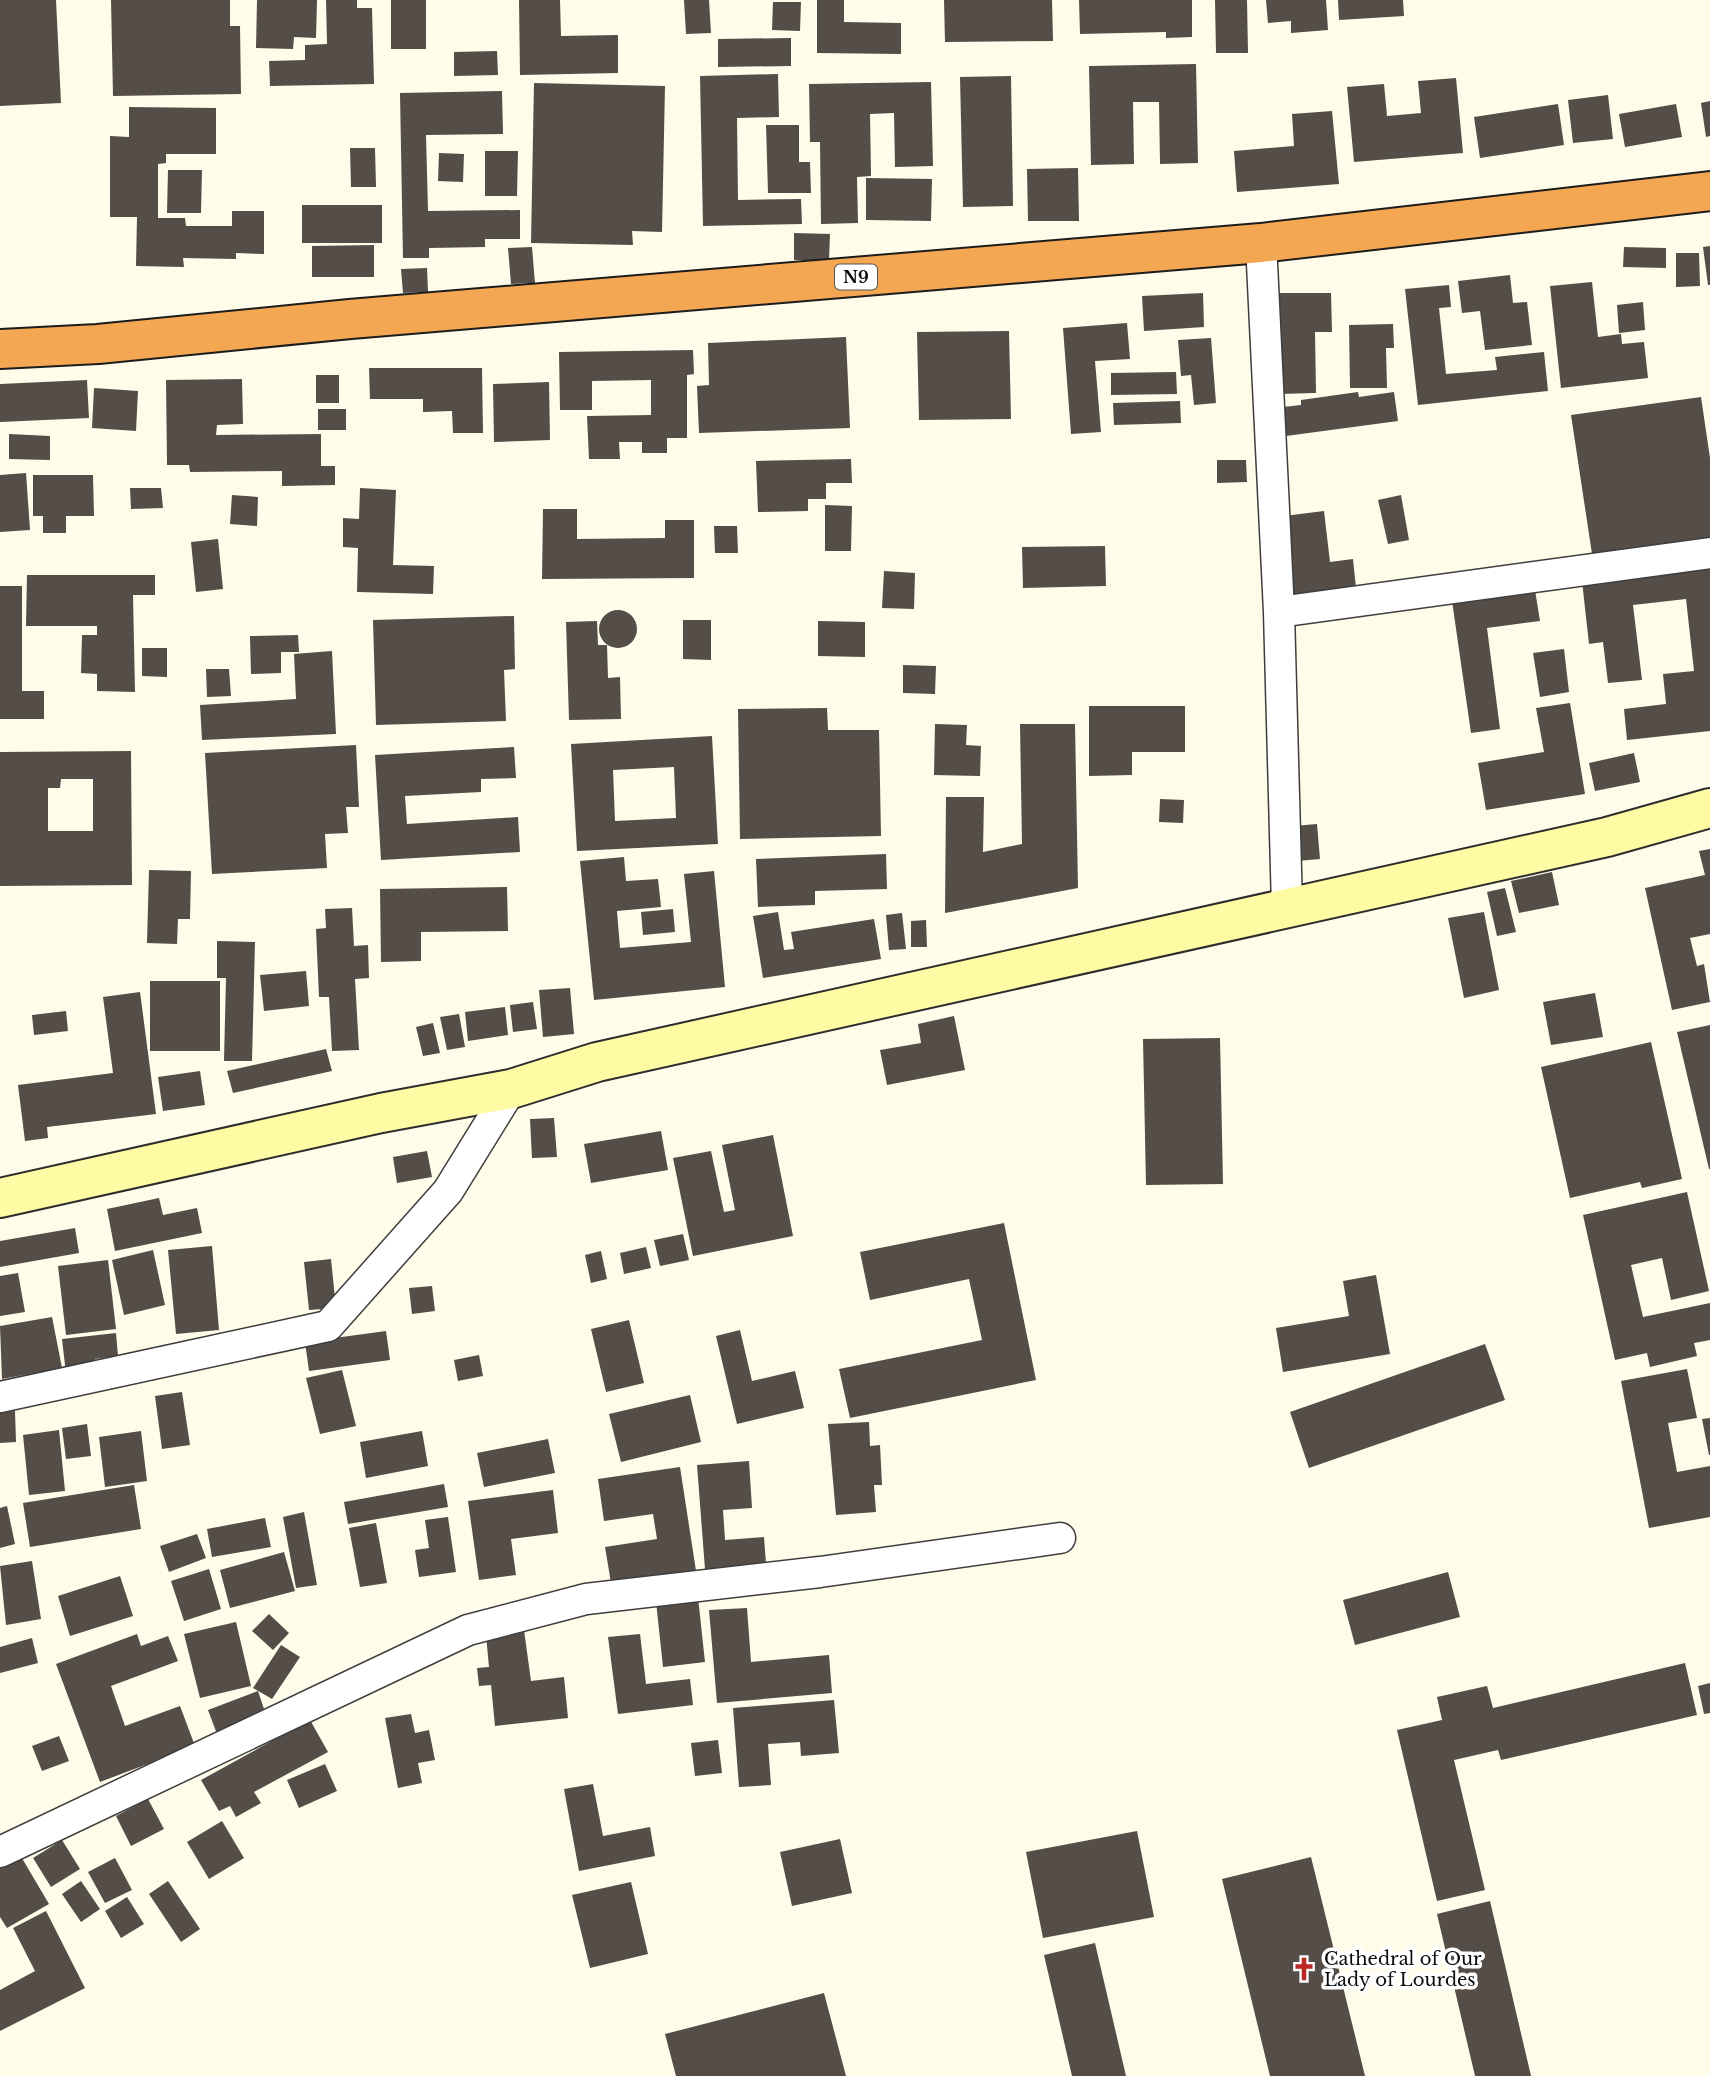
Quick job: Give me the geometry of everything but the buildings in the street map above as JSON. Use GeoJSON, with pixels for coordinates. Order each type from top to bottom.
{"type":"FeatureCollection","features":[{"type":"Feature","properties":{"kind":"highway","name":"N9"},"geometry":{"type":"LineString","coordinates":[[0,349],[98,344],[378,316],[1261,243],[1710,191]]}},
{"type":"Feature","properties":{"kind":"street"},"geometry":{"type":"LineString","coordinates":[[1261,243],[1279,612],[1287,906]]}},
{"type":"Feature","properties":{"kind":"street"},"geometry":{"type":"LineString","coordinates":[[1279,612],[1710,553]]}},
{"type":"Feature","properties":{"kind":"street"},"geometry":{"type":"LineString","coordinates":[[0,1198],[382,1113],[511,1089],[597,1062],[1287,906],[1607,837],[1710,808]]}},
{"type":"Feature","properties":{"kind":"street"},"geometry":{"type":"LineString","coordinates":[[0,1397],[328,1326],[448,1191],[511,1089]]}},
{"type":"Feature","properties":{"kind":"street"},"geometry":{"type":"LineString","coordinates":[[0,1852],[468,1630],[586,1599],[820,1572],[1060,1538]]}},
{"type":"Feature","properties":{"kind":"place","name":"Cathedral of Our Lady of Lourdes"},"geometry":{"type":"Point","coordinates":[1304,1969]}}]}
